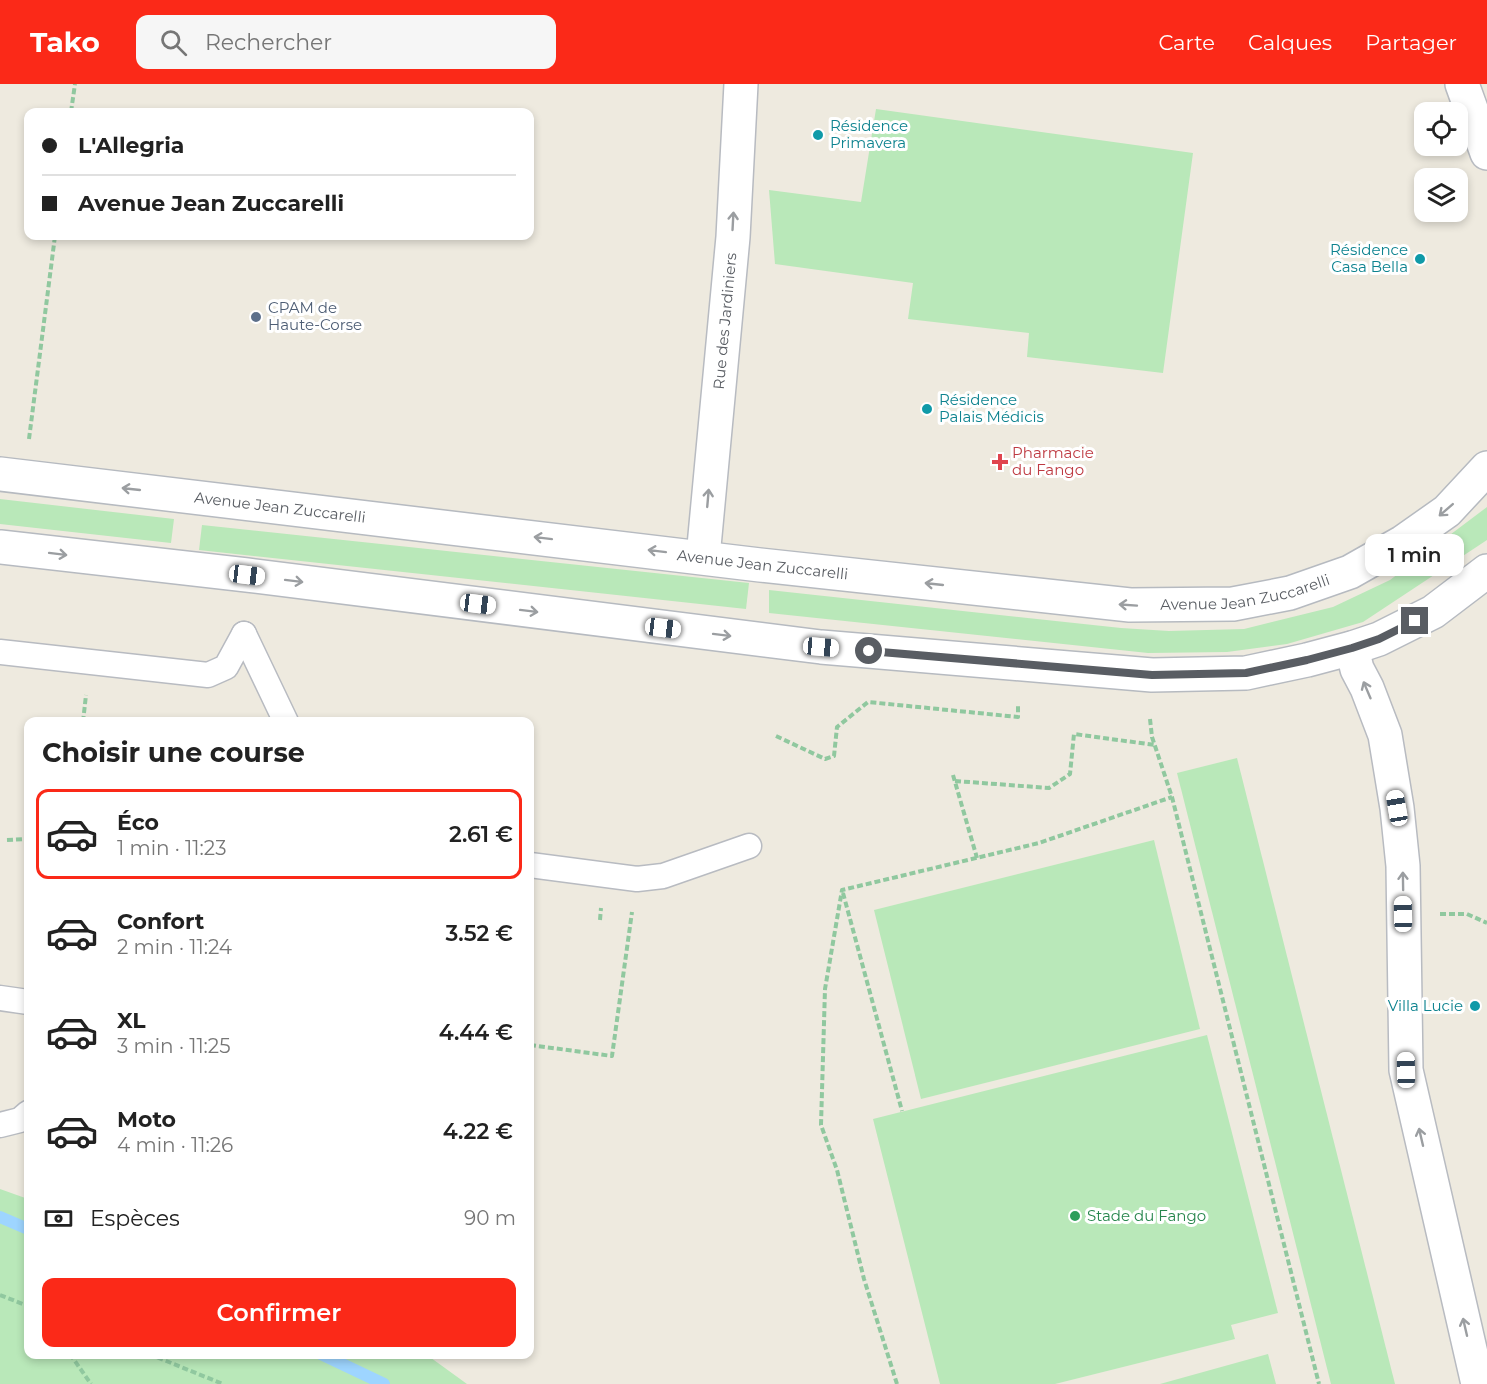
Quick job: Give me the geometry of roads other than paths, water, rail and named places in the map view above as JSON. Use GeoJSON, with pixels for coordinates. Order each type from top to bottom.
{"type":"FeatureCollection","features":[{"type":"Feature","properties":{"kind":"main road","name":"Rue des Jardiniers"},"geometry":{"type":"LineString","coordinates":[[703,557],[732,237],[741,84]]}},
{"type":"Feature","properties":{"kind":"main road"},"geometry":{"type":"LineString","coordinates":[[1462,84],[1487,153]]}},
{"type":"Feature","properties":{"kind":"main road","name":"Avenue Jean Zuccarelli"},"geometry":{"type":"LineString","coordinates":[[0,474],[772,566],[1130,605],[1233,604],[1290,593],[1350,572],[1403,542],[1447,511],[1487,468]]}},
{"type":"Feature","properties":{"kind":"main road"},"geometry":{"type":"LineString","coordinates":[[0,547],[247,575],[810,646],[1152,675],[1246,673],[1352,648],[1379,639],[1433,612],[1487,571]]}},
{"type":"Feature","properties":{"kind":"main road"},"geometry":{"type":"LineString","coordinates":[[1352,648],[1357,669],[1385,735],[1397,808],[1403,866],[1406,1070],[1478,1384]]}},
{"type":"Feature","properties":{"kind":"lane"},"geometry":{"type":"LineString","coordinates":[[0,652],[208,675],[226,667],[244,634],[284,717]]}},
{"type":"Feature","properties":{"kind":"lane"},"geometry":{"type":"LineString","coordinates":[[534,866],[637,879],[663,876],[749,846]]}},
{"type":"Feature","properties":{"kind":"lane"},"geometry":{"type":"LineString","coordinates":[[0,998],[24,1001]]}},
{"type":"Feature","properties":{"kind":"lane"},"geometry":{"type":"LineString","coordinates":[[0,1125],[20,1120],[24,1116]]}},
{"type":"Feature","properties":{"kind":"waterway"},"geometry":{"type":"LineString","coordinates":[[0,1217],[24,1227]]}},
{"type":"Feature","properties":{"kind":"waterway"},"geometry":{"type":"LineString","coordinates":[[332,1359],[384,1384]]}},
{"type":"Feature","properties":{"kind":"place","name":"Résidence Primavera"},"geometry":{"type":"Point","coordinates":[818,135]}},
{"type":"Feature","properties":{"kind":"place","name":"Résidence Casa Bella"},"geometry":{"type":"Point","coordinates":[1420,259]}},
{"type":"Feature","properties":{"kind":"place","name":"CPAM de Haute-Corse"},"geometry":{"type":"Point","coordinates":[256,317]}},
{"type":"Feature","properties":{"kind":"place","name":"Résidence Palais Médicis"},"geometry":{"type":"Point","coordinates":[927,409]}},
{"type":"Feature","properties":{"kind":"place","name":"Pharmacie du Fango"},"geometry":{"type":"Point","coordinates":[1000,462]}},
{"type":"Feature","properties":{"kind":"place","name":"Villa Lucie"},"geometry":{"type":"Point","coordinates":[1475,1006]}},
{"type":"Feature","properties":{"kind":"place","name":"Stade du Fango"},"geometry":{"type":"Point","coordinates":[1075,1216]}}]}
